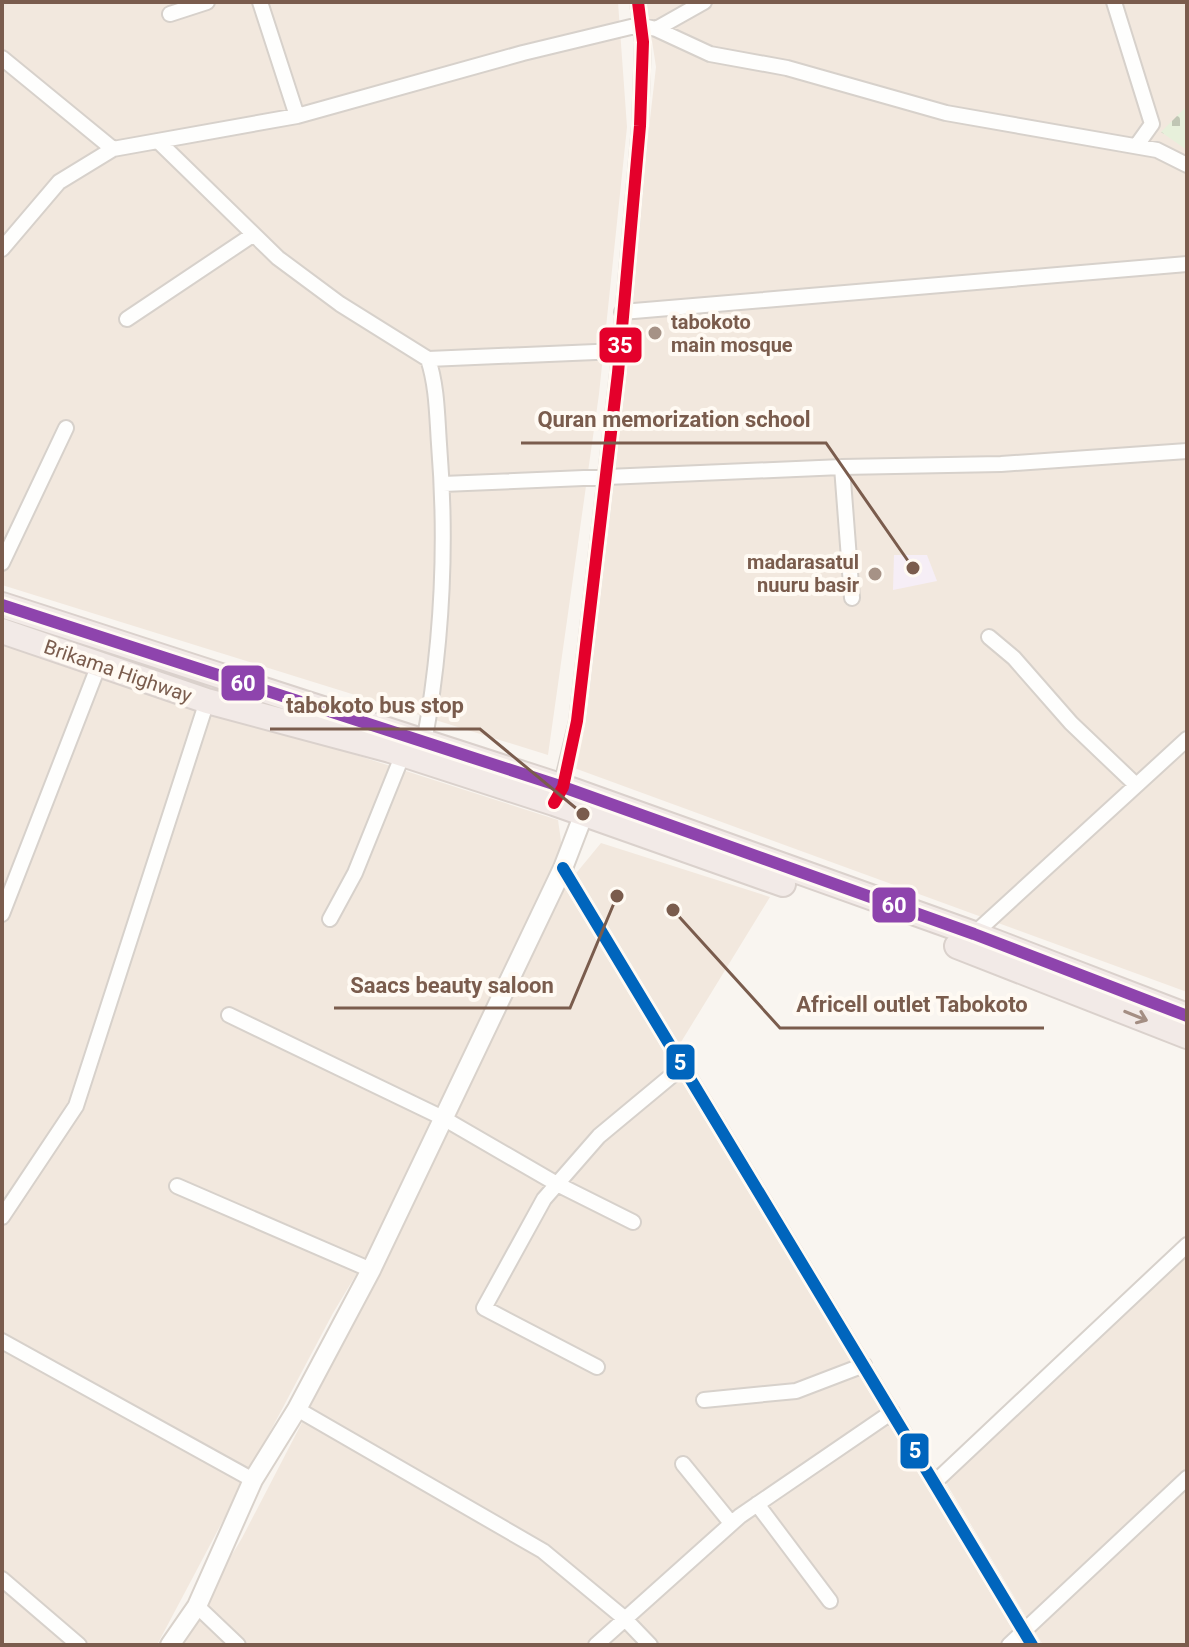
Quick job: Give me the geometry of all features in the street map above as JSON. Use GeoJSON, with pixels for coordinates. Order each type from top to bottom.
{"type":"FeatureCollection","features":[{"type":"Feature","properties":{"kind":"highway","name":"Brikama Highway"},"geometry":{"type":"LineString","coordinates":[[2,605],[559,795],[1187,1036]]}},
{"type":"Feature","properties":{"kind":"highway","name":"Brikama Highway"},"geometry":{"type":"LineString","coordinates":[[2,631],[98,667],[207,701],[414,748]]}},
{"type":"Feature","properties":{"kind":"highway","name":"Brikama Highway"},"geometry":{"type":"LineString","coordinates":[[586,806],[974,934],[1187,1016]]}},
{"type":"Feature","properties":{"kind":"street"},"geometry":{"type":"LineString","coordinates":[[170,14],[207,2]]}},
{"type":"Feature","properties":{"kind":"street"},"geometry":{"type":"LineString","coordinates":[[559,795],[577,721],[607,478],[640,126],[643,42],[638,2]]}},
{"type":"Feature","properties":{"kind":"street"},"geometry":{"type":"LineString","coordinates":[[656,29],[704,2]]}},
{"type":"Feature","properties":{"kind":"street"},"geometry":{"type":"LineString","coordinates":[[1114,2],[1152,124],[1167,154]]}},
{"type":"Feature","properties":{"kind":"street"},"geometry":{"type":"LineString","coordinates":[[263,3],[297,116]]}},
{"type":"Feature","properties":{"kind":"street"},"geometry":{"type":"LineString","coordinates":[[2,249],[59,182],[113,149],[297,116],[523,53],[639,25],[656,29],[710,54],[787,68],[946,113],[1137,145],[1167,154],[1187,165]]}},
{"type":"Feature","properties":{"kind":"street"},"geometry":{"type":"LineString","coordinates":[[2,58],[113,149]]}},
{"type":"Feature","properties":{"kind":"street"},"geometry":{"type":"LineString","coordinates":[[1137,145],[1152,124]]}},
{"type":"Feature","properties":{"kind":"street"},"geometry":{"type":"LineString","coordinates":[[158,141],[251,236],[340,304],[428,359],[619,351]]}},
{"type":"Feature","properties":{"kind":"street"},"geometry":{"type":"LineString","coordinates":[[127,319],[251,236]]}},
{"type":"Feature","properties":{"kind":"street"},"geometry":{"type":"LineString","coordinates":[[622,312],[1187,264]]}},
{"type":"Feature","properties":{"kind":"street"},"geometry":{"type":"LineString","coordinates":[[330,919],[414,748],[439,660],[443,484],[434,378],[428,359]]}},
{"type":"Feature","properties":{"kind":"street"},"geometry":{"type":"LineString","coordinates":[[2,563],[66,428]]}},
{"type":"Feature","properties":{"kind":"street"},"geometry":{"type":"LineString","coordinates":[[443,484],[842,467],[1001,464],[1187,451]]}},
{"type":"Feature","properties":{"kind":"street"},"geometry":{"type":"LineString","coordinates":[[842,467],[852,598]]}},
{"type":"Feature","properties":{"kind":"street"},"geometry":{"type":"LineString","coordinates":[[989,637],[1014,658],[1071,723],[1135,784]]}},
{"type":"Feature","properties":{"kind":"street"},"geometry":{"type":"LineString","coordinates":[[2,914],[98,667]]}},
{"type":"Feature","properties":{"kind":"street"},"geometry":{"type":"LineString","coordinates":[[2,1217],[76,1106],[207,701]]}},
{"type":"Feature","properties":{"kind":"street"},"geometry":{"type":"LineString","coordinates":[[974,934],[1187,739]]}},
{"type":"Feature","properties":{"kind":"street"},"geometry":{"type":"LineString","coordinates":[[170,1645],[197,1606],[253,1480],[297,1409],[371,1270],[563,868],[586,806]]}},
{"type":"Feature","properties":{"kind":"street"},"geometry":{"type":"LineString","coordinates":[[563,868],[1032,1645]]}},
{"type":"Feature","properties":{"kind":"street"},"geometry":{"type":"LineString","coordinates":[[229,1015],[443,1118],[557,1184],[633,1222]]}},
{"type":"Feature","properties":{"kind":"street"},"geometry":{"type":"LineString","coordinates":[[597,1367],[484,1308],[544,1199],[599,1136],[682,1067]]}},
{"type":"Feature","properties":{"kind":"street"},"geometry":{"type":"LineString","coordinates":[[177,1186],[371,1270]]}},
{"type":"Feature","properties":{"kind":"street"},"geometry":{"type":"LineString","coordinates":[[935,1482],[1187,1245]]}},
{"type":"Feature","properties":{"kind":"street"},"geometry":{"type":"LineString","coordinates":[[2,1341],[253,1480]]}},
{"type":"Feature","properties":{"kind":"street"},"geometry":{"type":"LineString","coordinates":[[704,1400],[796,1391],[864,1365]]}},
{"type":"Feature","properties":{"kind":"street"},"geometry":{"type":"LineString","coordinates":[[297,1409],[543,1551],[624,1618],[650,1645]]}},
{"type":"Feature","properties":{"kind":"street"},"geometry":{"type":"LineString","coordinates":[[596,1645],[731,1523],[892,1412]]}},
{"type":"Feature","properties":{"kind":"street"},"geometry":{"type":"LineString","coordinates":[[683,1464],[731,1523]]}},
{"type":"Feature","properties":{"kind":"street"},"geometry":{"type":"LineString","coordinates":[[1009,1645],[1187,1478]]}},
{"type":"Feature","properties":{"kind":"street"},"geometry":{"type":"LineString","coordinates":[[757,1504],[830,1601]]}},
{"type":"Feature","properties":{"kind":"street"},"geometry":{"type":"LineString","coordinates":[[2,1579],[79,1645]]}},
{"type":"Feature","properties":{"kind":"street"},"geometry":{"type":"LineString","coordinates":[[197,1606],[238,1645]]}},
{"type":"Feature","properties":{"kind":"shaded area"},"geometry":{"type":"Polygon","coordinates":[[[2,2],[618,2],[627,127],[599,394],[548,755],[2,585],[2,2]]]}},
{"type":"Feature","properties":{"kind":"shaded area"},"geometry":{"type":"Polygon","coordinates":[[[646,2],[1187,2],[1187,992],[566,765],[587,669],[656,67],[646,2]]]}},
{"type":"Feature","properties":{"kind":"shaded area"},"geometry":{"type":"Polygon","coordinates":[[[894,555],[927,555],[937,581],[893,590],[894,555]]]}},
{"type":"Feature","properties":{"kind":"shaded area"},"geometry":{"type":"Polygon","coordinates":[[[2,641],[558,820],[562,848],[369,1253],[333,1313],[157,1645],[2,1645],[2,641]]]}},
{"type":"Feature","properties":{"kind":"shaded area"},"geometry":{"type":"Polygon","coordinates":[[[601,843],[770,897],[678,1047],[573,877],[601,843]]]}},
{"type":"Feature","properties":{"kind":"shaded area"},"geometry":{"type":"Polygon","coordinates":[[[568,887],[1022,1645],[177,1645],[242,1538],[308,1411],[558,889],[568,887]]]}},
{"type":"Feature","properties":{"kind":"shaded area"},"geometry":{"type":"Polygon","coordinates":[[[1187,1251],[1187,1645],[1043,1645],[946,1483],[1187,1251]]]}},
{"type":"Feature","properties":{"kind":"green space"},"geometry":{"type":"Polygon","coordinates":[[[1187,106],[1187,150],[1161,132],[1187,106]]]}},
{"type":"Feature","properties":{"kind":"transit line","name":"35"},"geometry":{"type":"LineString","coordinates":[[554,803],[563,787],[577,721],[618,373],[640,126],[643,42],[638,2]]}},
{"type":"Feature","properties":{"kind":"transit line","name":"60"},"geometry":{"type":"LineString","coordinates":[[2,605],[563,787],[974,934],[1187,1016]]}},
{"type":"Feature","properties":{"kind":"transit line","name":"5"},"geometry":{"type":"LineString","coordinates":[[563,868],[1032,1645]]}},
{"type":"Feature","properties":{"kind":"place","name":"tabokoto main mosque"},"geometry":{"type":"Point","coordinates":[655,333]}},
{"type":"Feature","properties":{"kind":"place","name":"Quran memorization school"},"geometry":{"type":"Point","coordinates":[913,568]}},
{"type":"Feature","properties":{"kind":"place","name":"madarasatul nuuru basir"},"geometry":{"type":"Point","coordinates":[875,574]}},
{"type":"Feature","properties":{"kind":"place","name":"tabokoto bus stop"},"geometry":{"type":"Point","coordinates":[583,814]}},
{"type":"Feature","properties":{"kind":"place","name":"Saacs beauty saloon"},"geometry":{"type":"Point","coordinates":[617,896]}},
{"type":"Feature","properties":{"kind":"place","name":"Africell outlet Tabokoto"},"geometry":{"type":"Point","coordinates":[673,910]}}]}
